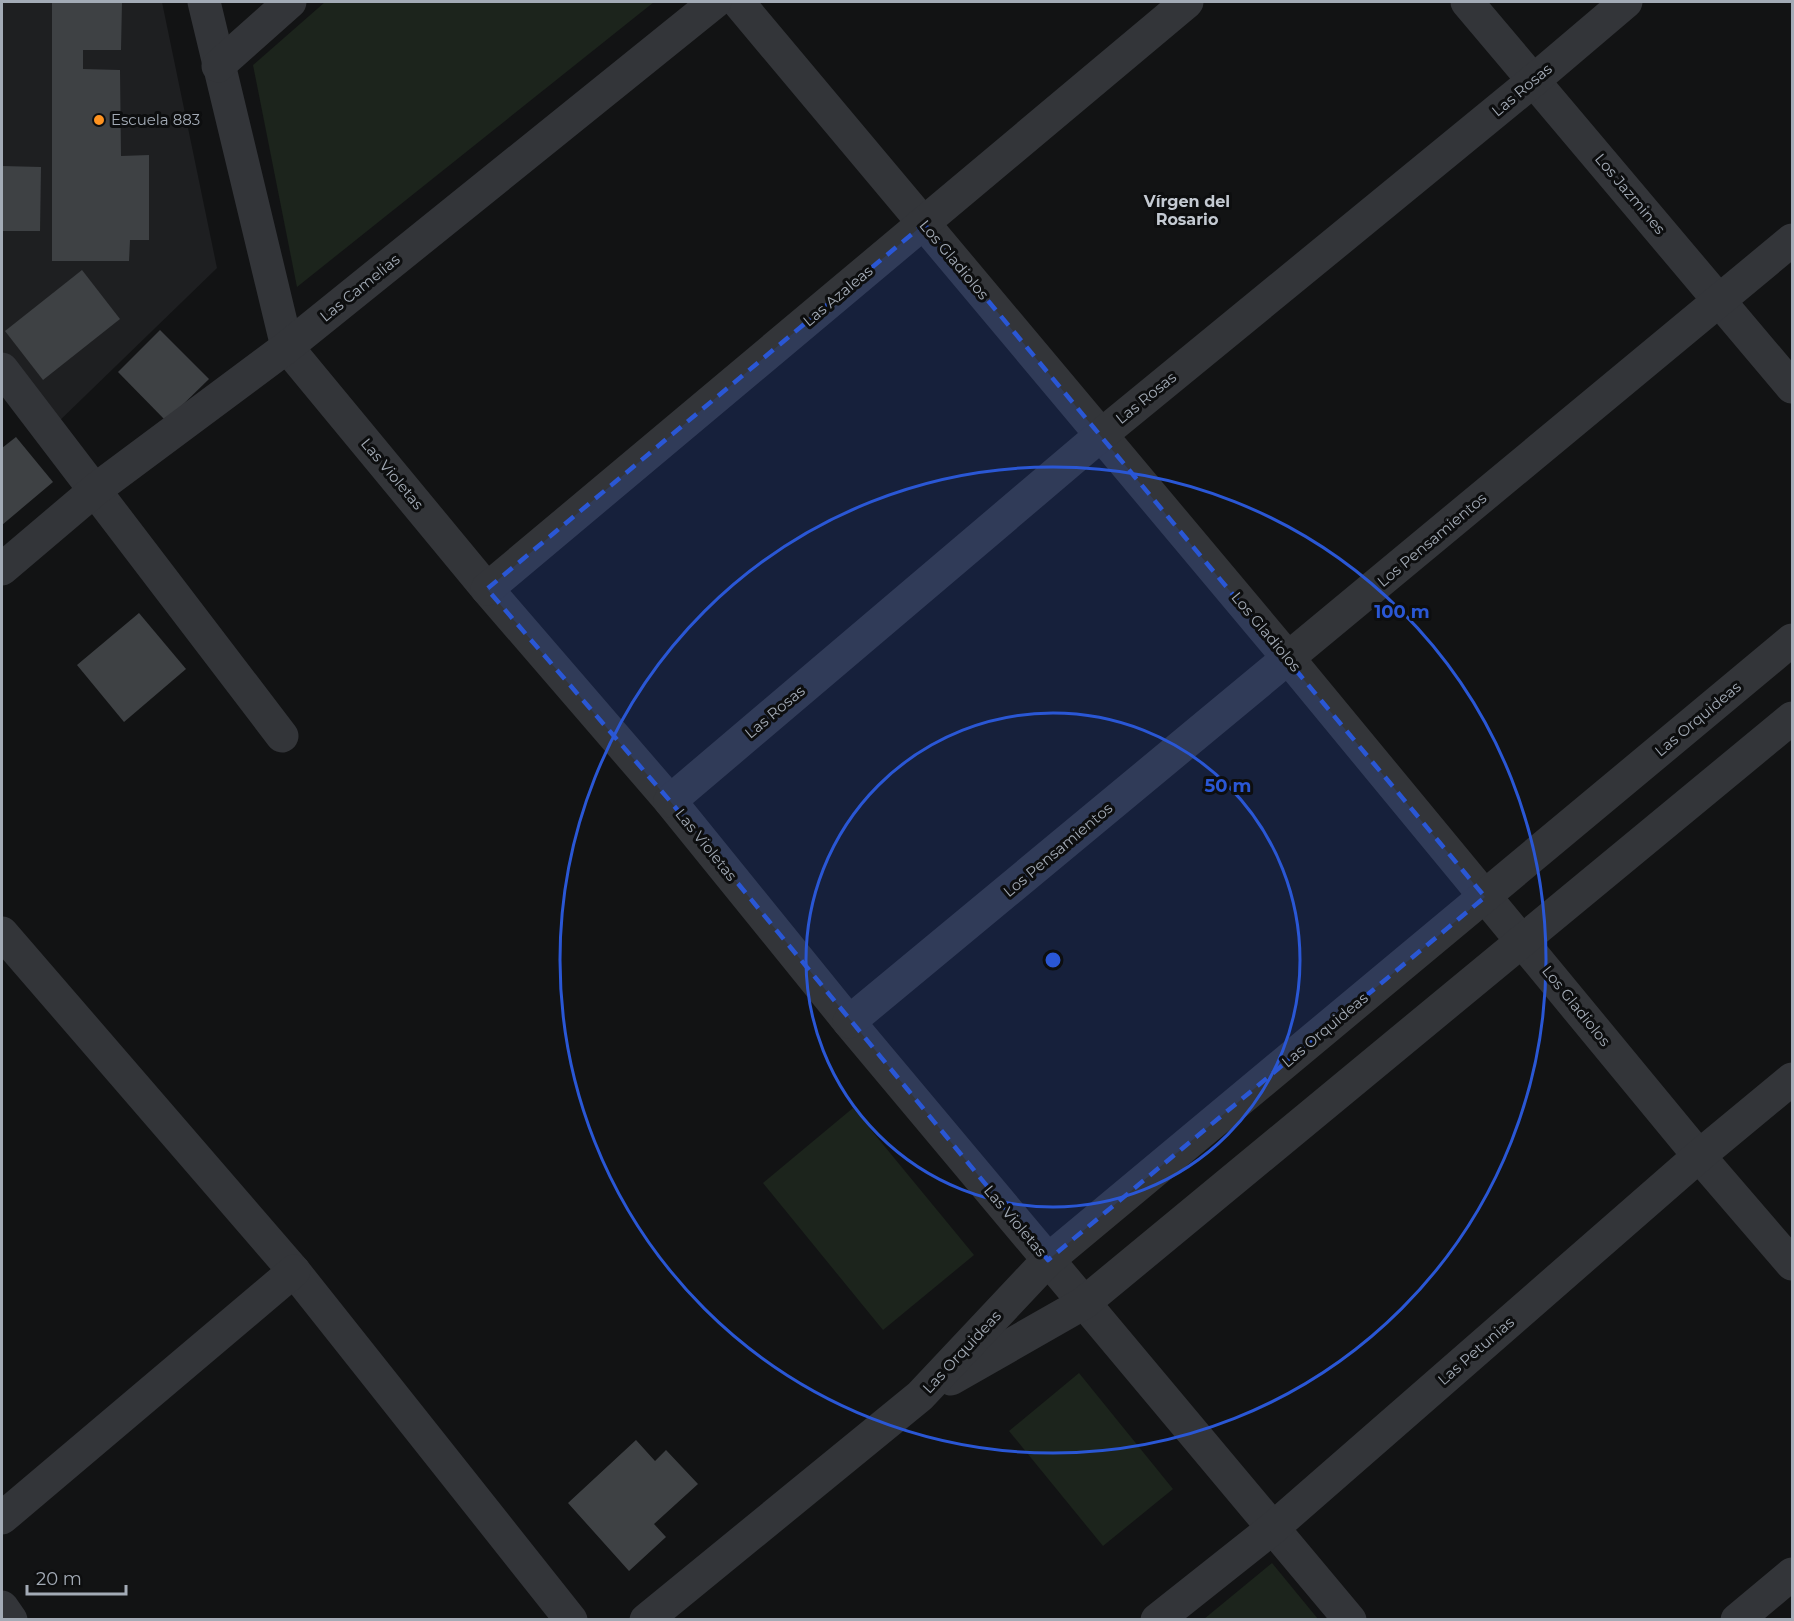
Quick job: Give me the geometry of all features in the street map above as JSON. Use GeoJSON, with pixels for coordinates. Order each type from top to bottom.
{"type":"FeatureCollection","features":[{"type":"Feature","properties":{"kind":"street","name":"Las Violetas"},"geometry":{"type":"LineString","coordinates":[[204,2],[287,347],[487,589],[670,801],[849,1022],[1350,1620]]}},
{"type":"Feature","properties":{"kind":"street"},"geometry":{"type":"LineString","coordinates":[[218,66],[290,2]]}},
{"type":"Feature","properties":{"kind":"street","name":"Las Camelias"},"geometry":{"type":"LineString","coordinates":[[2,569],[95,490],[287,347],[715,2]]}},
{"type":"Feature","properties":{"kind":"street","name":"Los Gladiolos"},"geometry":{"type":"LineString","coordinates":[[738,2],[1288,659],[1699,1156],[1792,1264]]}},
{"type":"Feature","properties":{"kind":"street","name":"Las Azaleas"},"geometry":{"type":"LineString","coordinates":[[487,589],[1187,2]]}},
{"type":"Feature","properties":{"kind":"street","name":"Los Jazmines"},"geometry":{"type":"LineString","coordinates":[[1467,2],[1792,387]]}},
{"type":"Feature","properties":{"kind":"street","name":"Las Rosas"},"geometry":{"type":"LineString","coordinates":[[670,801],[1101,435],[1626,2]]}},
{"type":"Feature","properties":{"kind":"street","name":"Los Pensamientos"},"geometry":{"type":"LineString","coordinates":[[849,1022],[1792,240]]}},
{"type":"Feature","properties":{"kind":"street"},"geometry":{"type":"LineString","coordinates":[[2,369],[282,736]]}},
{"type":"Feature","properties":{"kind":"street","name":"Las Orquideas"},"geometry":{"type":"LineString","coordinates":[[920,1396],[1048,1260],[1792,640]]}},
{"type":"Feature","properties":{"kind":"street","name":"Las Orquideas"},"geometry":{"type":"LineString","coordinates":[[920,1396],[1084,1303],[1792,718]]}},
{"type":"Feature","properties":{"kind":"street"},"geometry":{"type":"LineString","coordinates":[[2,933],[294,1271],[571,1620]]}},
{"type":"Feature","properties":{"kind":"street","name":"Las Petunias"},"geometry":{"type":"LineString","coordinates":[[1157,1620],[1273,1528],[1699,1156],[1792,1079]]}},
{"type":"Feature","properties":{"kind":"street"},"geometry":{"type":"LineString","coordinates":[[2,1518],[294,1271]]}},
{"type":"Feature","properties":{"kind":"street"},"geometry":{"type":"LineString","coordinates":[[646,1620],[920,1396]]}},
{"type":"Feature","properties":{"kind":"street"},"geometry":{"type":"LineString","coordinates":[[1737,1620],[1792,1574]]}},
{"type":"Feature","properties":{"kind":"street"},"geometry":{"type":"LineString","coordinates":[[2,1606],[11,1620]]}},
{"type":"Feature","properties":{"kind":"highlighted area"},"geometry":{"type":"Polygon","coordinates":[[[924,224],[1485,897],[1048,1260],[670,801],[487,589],[924,224]]]}},
{"type":"Feature","properties":{"kind":"shaded area"},"geometry":{"type":"Polygon","coordinates":[[[2,2],[162,2],[217,268],[55,425],[2,352],[2,2]]]}},
{"type":"Feature","properties":{"kind":"shaded area"},"geometry":{"type":"Polygon","coordinates":[[[325,2],[654,2],[297,287],[253,65],[325,2]]]}},
{"type":"Feature","properties":{"kind":"shaded area"},"geometry":{"type":"Polygon","coordinates":[[[853,1108],[974,1255],[883,1330],[763,1183],[853,1108]]]}},
{"type":"Feature","properties":{"kind":"shaded area"},"geometry":{"type":"Polygon","coordinates":[[[1079,1373],[1173,1489],[1103,1546],[1009,1431],[1079,1373]]]}},
{"type":"Feature","properties":{"kind":"shaded area"},"geometry":{"type":"Polygon","coordinates":[[[1272,1563],[1318,1619],[1204,1619],[1272,1563]]]}},
{"type":"Feature","properties":{"kind":"building"},"geometry":{"type":"Polygon","coordinates":[[[52,2],[122,2],[121,50],[83,50],[83,69],[120,70],[121,156],[149,155],[149,240],[130,240],[129,261],[52,261],[52,2]]]}},
{"type":"Feature","properties":{"kind":"building"},"geometry":{"type":"Polygon","coordinates":[[[2,166],[41,167],[40,231],[2,231],[2,166]]]}},
{"type":"Feature","properties":{"kind":"building"},"geometry":{"type":"Polygon","coordinates":[[[82,270],[120,319],[43,380],[5,331],[82,270]]]}},
{"type":"Feature","properties":{"kind":"building"},"geometry":{"type":"Polygon","coordinates":[[[160,330],[209,379],[166,421],[118,372],[160,330]]]}},
{"type":"Feature","properties":{"kind":"building"},"geometry":{"type":"Polygon","coordinates":[[[16,437],[53,482],[2,525],[2,448],[16,437]]]}},
{"type":"Feature","properties":{"kind":"building"},"geometry":{"type":"Polygon","coordinates":[[[139,613],[186,669],[124,722],[77,665],[139,613]]]}},
{"type":"Feature","properties":{"kind":"building"},"geometry":{"type":"Polygon","coordinates":[[[636,1440],[655,1461],[666,1450],[698,1484],[654,1524],[666,1537],[629,1571],[568,1503],[636,1440]]]}},
{"type":"Feature","properties":{"kind":"place","name":"Escuela 883"},"geometry":{"type":"Point","coordinates":[99,120]}},
{"type":"Feature","properties":{"kind":"district","name":"Vírgen del Rosario"},"geometry":{"type":"Point","coordinates":[1187,210]}}]}
